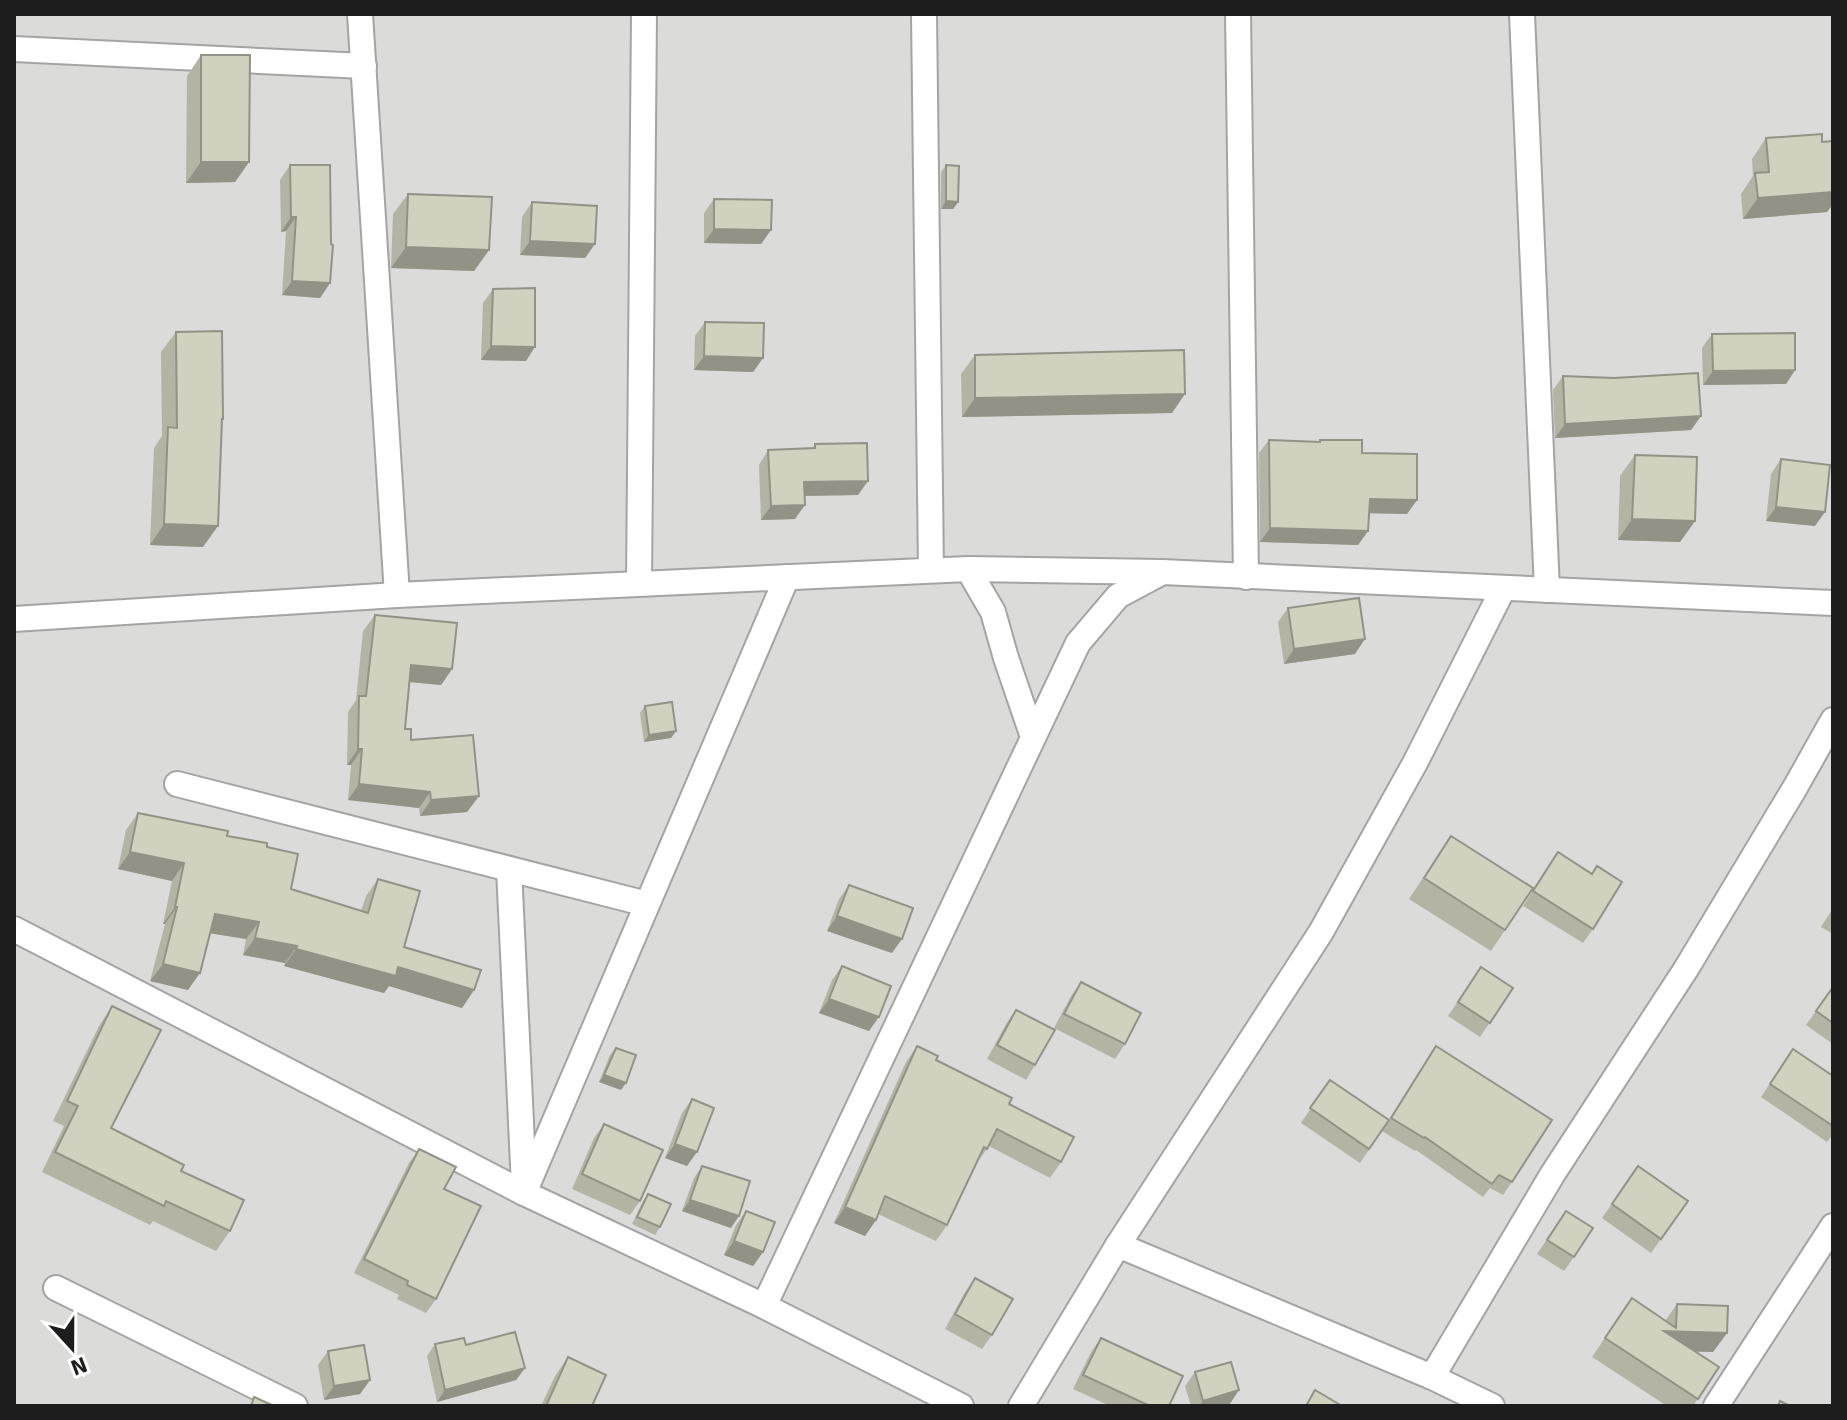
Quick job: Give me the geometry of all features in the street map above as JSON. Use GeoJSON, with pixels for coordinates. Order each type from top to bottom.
{"type":"FeatureCollection","features":[{"type":"Feature","properties":{"kind":"street"},"geometry":{"type":"LineString","coordinates":[[360,14],[397,595]]}},
{"type":"Feature","properties":{"kind":"street"},"geometry":{"type":"LineString","coordinates":[[639,583],[644,14]]}},
{"type":"Feature","properties":{"kind":"street"},"geometry":{"type":"LineString","coordinates":[[924,14],[931,570]]}},
{"type":"Feature","properties":{"kind":"street"},"geometry":{"type":"LineString","coordinates":[[1238,14],[1246,577]]}},
{"type":"Feature","properties":{"kind":"street"},"geometry":{"type":"LineString","coordinates":[[1522,14],[1547,590]]}},
{"type":"Feature","properties":{"kind":"street"},"geometry":{"type":"LineString","coordinates":[[14,49],[364,66]]}},
{"type":"Feature","properties":{"kind":"street"},"geometry":{"type":"LineString","coordinates":[[968,569],[993,612],[1033,737]]}},
{"type":"Feature","properties":{"kind":"street"},"geometry":{"type":"LineString","coordinates":[[14,619],[397,595],[968,569],[1162,572],[1833,603]]}},
{"type":"Feature","properties":{"kind":"street"},"geometry":{"type":"LineString","coordinates":[[764,1306],[1078,643],[1118,596],[1162,572]]}},
{"type":"Feature","properties":{"kind":"street"},"geometry":{"type":"LineString","coordinates":[[524,1193],[787,577]]}},
{"type":"Feature","properties":{"kind":"street"},"geometry":{"type":"LineString","coordinates":[[1021,1406],[1118,1245],[1321,932],[1415,763],[1503,589]]}},
{"type":"Feature","properties":{"kind":"street"},"geometry":{"type":"LineString","coordinates":[[1432,1377],[1552,1175],[1702,943],[1833,720]]}},
{"type":"Feature","properties":{"kind":"street"},"geometry":{"type":"LineString","coordinates":[[177,784],[647,904]]}},
{"type":"Feature","properties":{"kind":"street"},"geometry":{"type":"LineString","coordinates":[[509,869],[524,1193]]}},
{"type":"Feature","properties":{"kind":"street"},"geometry":{"type":"LineString","coordinates":[[14,929],[524,1193],[764,1306],[961,1406]]}},
{"type":"Feature","properties":{"kind":"street"},"geometry":{"type":"LineString","coordinates":[[1716,1406],[1833,1226]]}},
{"type":"Feature","properties":{"kind":"street"},"geometry":{"type":"LineString","coordinates":[[1118,1245],[1432,1377],[1492,1406]]}},
{"type":"Feature","properties":{"kind":"street"},"geometry":{"type":"LineString","coordinates":[[56,1288],[295,1406]]}},
{"type":"Feature","properties":{"kind":"shaded area"},"geometry":{"type":"Polygon","coordinates":[[[14,14],[1833,14],[1833,1406],[14,1406],[14,14]]]}},
{"type":"Feature","properties":{"kind":"building"},"geometry":{"type":"Polygon","coordinates":[[[201,55],[250,55],[249,162],[201,162],[201,55]]]}},
{"type":"Feature","properties":{"kind":"building"},"geometry":{"type":"Polygon","coordinates":[[[1822,134],[1822,142],[1833,141],[1833,192],[1758,198],[1755,173],[1769,172],[1766,138],[1822,134]]]}},
{"type":"Feature","properties":{"kind":"building"},"geometry":{"type":"Polygon","coordinates":[[[290,165],[330,165],[333,245],[330,283],[292,281],[296,217],[291,217],[290,165]]]}},
{"type":"Feature","properties":{"kind":"building"},"geometry":{"type":"Polygon","coordinates":[[[946,165],[959,166],[958,202],[946,201],[946,165]]]}},
{"type":"Feature","properties":{"kind":"building"},"geometry":{"type":"Polygon","coordinates":[[[408,194],[492,197],[489,250],[406,247],[408,194]]]}},
{"type":"Feature","properties":{"kind":"building"},"geometry":{"type":"Polygon","coordinates":[[[714,199],[772,200],[771,230],[714,229],[714,199]]]}},
{"type":"Feature","properties":{"kind":"building"},"geometry":{"type":"Polygon","coordinates":[[[532,202],[597,206],[595,244],[530,241],[532,202]]]}},
{"type":"Feature","properties":{"kind":"building"},"geometry":{"type":"Polygon","coordinates":[[[535,288],[535,347],[491,346],[493,289],[535,288]]]}},
{"type":"Feature","properties":{"kind":"building"},"geometry":{"type":"Polygon","coordinates":[[[705,322],[764,323],[763,358],[704,356],[705,322]]]}},
{"type":"Feature","properties":{"kind":"building"},"geometry":{"type":"Polygon","coordinates":[[[222,331],[223,419],[218,526],[164,524],[168,427],[177,428],[176,332],[222,331]]]}},
{"type":"Feature","properties":{"kind":"building"},"geometry":{"type":"Polygon","coordinates":[[[1795,333],[1795,370],[1713,371],[1712,334],[1795,333]]]}},
{"type":"Feature","properties":{"kind":"building"},"geometry":{"type":"Polygon","coordinates":[[[1184,350],[1185,394],[975,398],[975,355],[1184,350]]]}},
{"type":"Feature","properties":{"kind":"building"},"geometry":{"type":"Polygon","coordinates":[[[1698,373],[1701,416],[1565,424],[1563,376],[1614,378],[1698,373]]]}},
{"type":"Feature","properties":{"kind":"building"},"geometry":{"type":"Polygon","coordinates":[[[1269,440],[1362,440],[1362,453],[1417,454],[1417,500],[1370,499],[1368,531],[1270,528],[1269,440]]]}},
{"type":"Feature","properties":{"kind":"building"},"geometry":{"type":"Polygon","coordinates":[[[867,443],[868,481],[804,482],[805,505],[771,506],[768,450],[815,448],[815,444],[867,443]]]}},
{"type":"Feature","properties":{"kind":"building"},"geometry":{"type":"Polygon","coordinates":[[[1635,455],[1697,457],[1695,521],[1632,519],[1635,455]]]}},
{"type":"Feature","properties":{"kind":"building"},"geometry":{"type":"Polygon","coordinates":[[[1781,459],[1830,465],[1825,512],[1776,507],[1781,459]]]}},
{"type":"Feature","properties":{"kind":"building"},"geometry":{"type":"Polygon","coordinates":[[[1359,598],[1365,639],[1294,649],[1288,608],[1359,598]]]}},
{"type":"Feature","properties":{"kind":"building"},"geometry":{"type":"Polygon","coordinates":[[[375,615],[457,623],[452,669],[411,665],[405,729],[411,729],[411,740],[473,735],[479,796],[431,800],[430,792],[359,784],[362,749],[358,749],[359,696],[366,696],[375,615]]]}},
{"type":"Feature","properties":{"kind":"building"},"geometry":{"type":"Polygon","coordinates":[[[672,702],[676,731],[649,735],[645,706],[672,702]]]}},
{"type":"Feature","properties":{"kind":"building"},"geometry":{"type":"Polygon","coordinates":[[[138,813],[228,831],[227,836],[267,843],[267,847],[298,854],[291,889],[368,913],[378,879],[420,891],[404,947],[481,970],[474,990],[398,967],[396,976],[296,949],[297,946],[255,938],[259,922],[215,914],[200,973],[163,964],[184,863],[130,852],[138,813]]]}},
{"type":"Feature","properties":{"kind":"building"},"geometry":{"type":"Polygon","coordinates":[[[1451,836],[1533,888],[1505,930],[1424,878],[1451,836]]]}},
{"type":"Feature","properties":{"kind":"building"},"geometry":{"type":"Polygon","coordinates":[[[1558,852],[1592,874],[1597,866],[1622,882],[1593,929],[1533,891],[1558,852]]]}},
{"type":"Feature","properties":{"kind":"building"},"geometry":{"type":"Polygon","coordinates":[[[849,885],[913,908],[902,939],[837,916],[849,885]]]}},
{"type":"Feature","properties":{"kind":"building"},"geometry":{"type":"Polygon","coordinates":[[[842,966],[891,986],[879,1017],[829,999],[842,966]]]}},
{"type":"Feature","properties":{"kind":"building"},"geometry":{"type":"Polygon","coordinates":[[[1481,967],[1513,988],[1490,1023],[1458,1002],[1481,967]]]}},
{"type":"Feature","properties":{"kind":"building"},"geometry":{"type":"Polygon","coordinates":[[[1081,982],[1141,1013],[1125,1044],[1064,1014],[1081,982]]]}},
{"type":"Feature","properties":{"kind":"building"},"geometry":{"type":"Polygon","coordinates":[[[1833,987],[1833,1023],[1816,1011],[1833,987]]]}},
{"type":"Feature","properties":{"kind":"building"},"geometry":{"type":"Polygon","coordinates":[[[112,1006],[161,1030],[111,1128],[184,1165],[181,1171],[244,1200],[230,1231],[166,1201],[164,1206],[55,1152],[78,1106],[67,1101],[112,1006]]]}},
{"type":"Feature","properties":{"kind":"building"},"geometry":{"type":"Polygon","coordinates":[[[1016,1010],[1055,1030],[1035,1065],[997,1045],[1016,1010]]]}},
{"type":"Feature","properties":{"kind":"building"},"geometry":{"type":"Polygon","coordinates":[[[917,1046],[938,1056],[936,1060],[1012,1098],[1009,1104],[1074,1137],[1061,1162],[997,1129],[987,1149],[984,1147],[947,1225],[885,1196],[876,1220],[845,1207],[917,1046]]]}},
{"type":"Feature","properties":{"kind":"building"},"geometry":{"type":"Polygon","coordinates":[[[1436,1046],[1552,1120],[1512,1182],[1499,1175],[1492,1184],[1425,1137],[1391,1118],[1436,1046]]]}},
{"type":"Feature","properties":{"kind":"building"},"geometry":{"type":"Polygon","coordinates":[[[616,1048],[636,1055],[626,1083],[604,1075],[616,1048]]]}},
{"type":"Feature","properties":{"kind":"building"},"geometry":{"type":"Polygon","coordinates":[[[1793,1049],[1833,1076],[1833,1126],[1770,1084],[1793,1049]]]}},
{"type":"Feature","properties":{"kind":"building"},"geometry":{"type":"Polygon","coordinates":[[[1330,1080],[1389,1120],[1369,1149],[1310,1108],[1330,1080]]]}},
{"type":"Feature","properties":{"kind":"building"},"geometry":{"type":"Polygon","coordinates":[[[692,1099],[714,1108],[697,1152],[675,1144],[692,1099]]]}},
{"type":"Feature","properties":{"kind":"building"},"geometry":{"type":"Polygon","coordinates":[[[604,1124],[663,1150],[640,1201],[582,1174],[604,1124]]]}},
{"type":"Feature","properties":{"kind":"building"},"geometry":{"type":"Polygon","coordinates":[[[419,1149],[456,1167],[444,1189],[481,1206],[436,1299],[364,1259],[419,1149]]]}},
{"type":"Feature","properties":{"kind":"building"},"geometry":{"type":"Polygon","coordinates":[[[702,1166],[750,1181],[739,1216],[690,1200],[702,1166]]]}},
{"type":"Feature","properties":{"kind":"building"},"geometry":{"type":"Polygon","coordinates":[[[1638,1166],[1688,1201],[1661,1239],[1612,1204],[1638,1166]]]}},
{"type":"Feature","properties":{"kind":"building"},"geometry":{"type":"Polygon","coordinates":[[[648,1194],[671,1204],[660,1227],[637,1217],[648,1194]]]}},
{"type":"Feature","properties":{"kind":"building"},"geometry":{"type":"Polygon","coordinates":[[[746,1211],[775,1222],[763,1252],[734,1241],[746,1211]]]}},
{"type":"Feature","properties":{"kind":"building"},"geometry":{"type":"Polygon","coordinates":[[[1566,1211],[1593,1228],[1574,1257],[1547,1240],[1566,1211]]]}},
{"type":"Feature","properties":{"kind":"building"},"geometry":{"type":"Polygon","coordinates":[[[975,1278],[1013,1299],[992,1335],[955,1314],[975,1278]]]}},
{"type":"Feature","properties":{"kind":"building"},"geometry":{"type":"Polygon","coordinates":[[[1632,1298],[1676,1328],[1677,1304],[1728,1306],[1727,1333],[1664,1331],[1719,1367],[1698,1399],[1605,1338],[1632,1298]]]}},
{"type":"Feature","properties":{"kind":"building"},"geometry":{"type":"Polygon","coordinates":[[[515,1332],[525,1368],[445,1390],[435,1344],[464,1338],[466,1345],[515,1332]]]}},
{"type":"Feature","properties":{"kind":"building"},"geometry":{"type":"Polygon","coordinates":[[[1101,1338],[1183,1376],[1169,1406],[1150,1406],[1083,1375],[1101,1338]]]}},
{"type":"Feature","properties":{"kind":"building"},"geometry":{"type":"Polygon","coordinates":[[[364,1345],[370,1380],[334,1386],[328,1351],[364,1345]]]}},
{"type":"Feature","properties":{"kind":"building"},"geometry":{"type":"Polygon","coordinates":[[[568,1357],[606,1375],[592,1406],[546,1406],[568,1357]]]}},
{"type":"Feature","properties":{"kind":"building"},"geometry":{"type":"Polygon","coordinates":[[[1231,1362],[1239,1390],[1203,1401],[1195,1372],[1231,1362]]]}},
{"type":"Feature","properties":{"kind":"building"},"geometry":{"type":"Polygon","coordinates":[[[1315,1390],[1342,1406],[1306,1406],[1315,1390]]]}},
{"type":"Feature","properties":{"kind":"building"},"geometry":{"type":"Polygon","coordinates":[[[254,1397],[274,1406],[251,1406],[254,1397]]]}}]}
